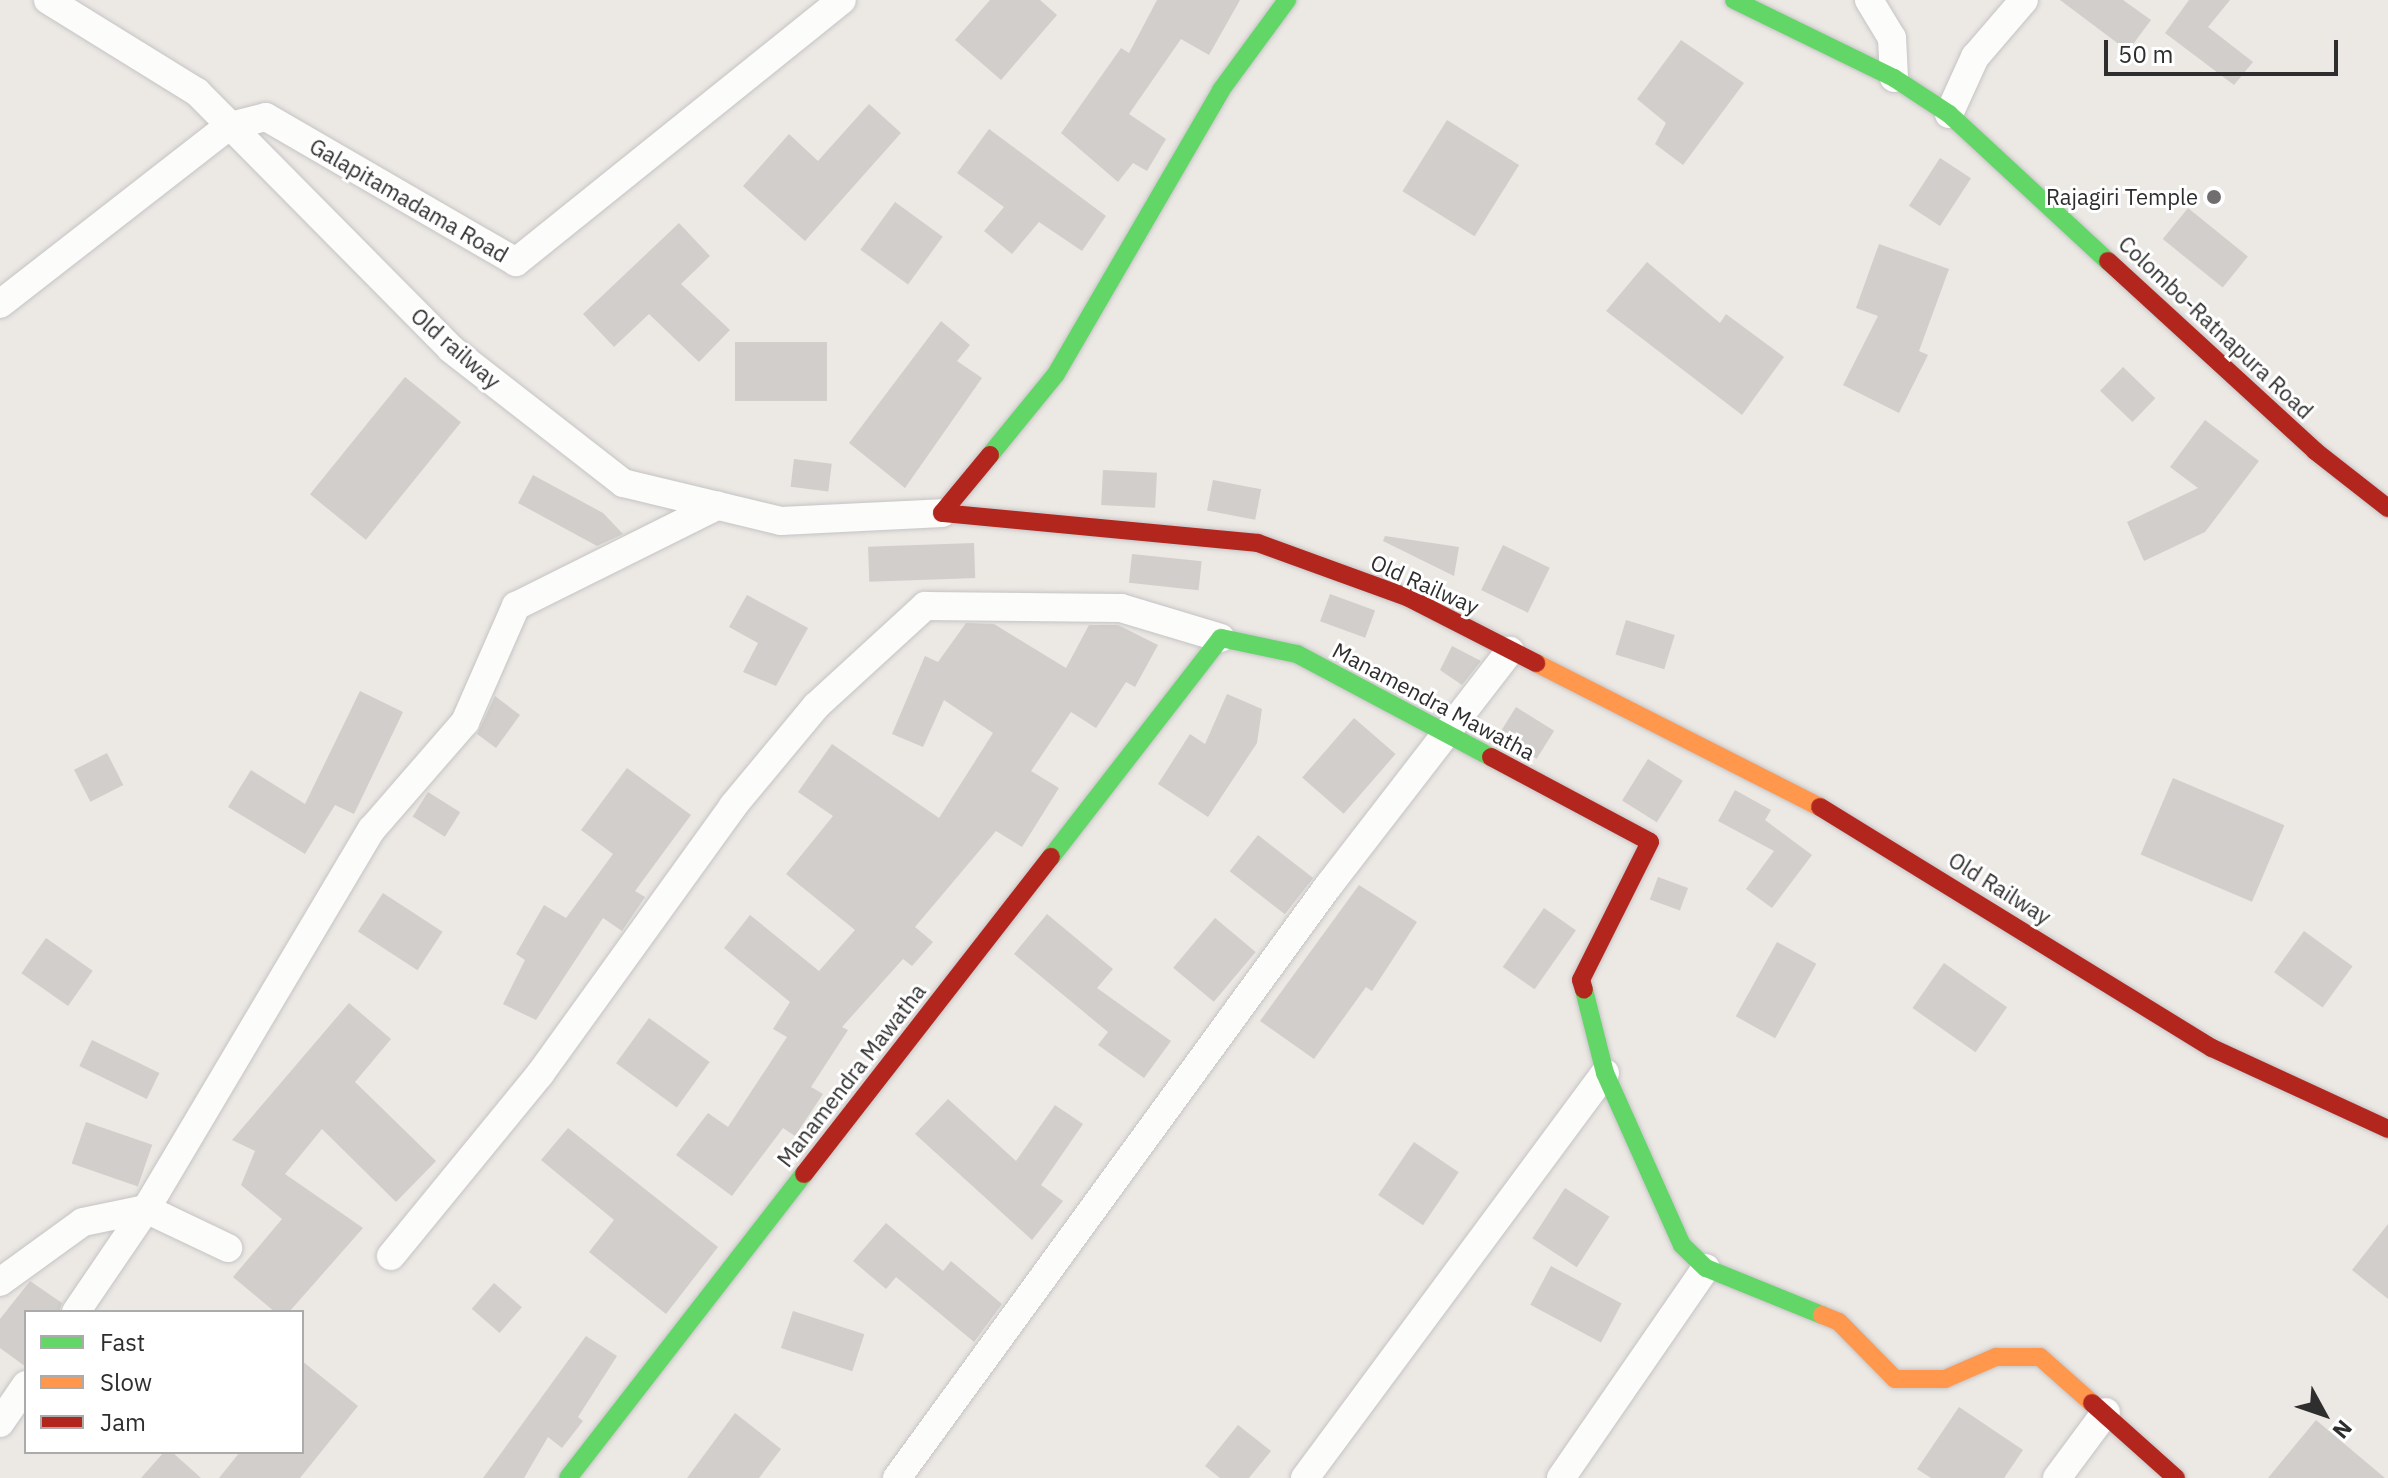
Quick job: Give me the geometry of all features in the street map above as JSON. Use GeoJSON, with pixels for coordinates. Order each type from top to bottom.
{"type":"FeatureCollection","features":[{"type":"Feature","properties":{"kind":"main road"},"geometry":{"type":"LineString","coordinates":[[942,513],[1056,374],[1221,90],[1287,0]]}},
{"type":"Feature","properties":{"kind":"main road","name":"Colombo-Ratnapura Road"},"geometry":{"type":"LineString","coordinates":[[1734,0],[1894,78],[1949,114],[2315,451],[2388,508]]}},
{"type":"Feature","properties":{"kind":"main road","name":"Old Railway"},"geometry":{"type":"LineString","coordinates":[[942,513],[1258,543],[1409,598],[1837,816],[2212,1048],[2388,1129]]}},
{"type":"Feature","properties":{"kind":"main road","name":"Manamendra Mawatha"},"geometry":{"type":"LineString","coordinates":[[568,1478],[1221,638],[1297,654],[1444,737],[1650,842],[1581,980],[1605,1073],[1682,1245],[1706,1268],[1839,1322],[1895,1379],[1945,1379],[1996,1357],[2040,1357],[2106,1412],[2176,1478]]}},
{"type":"Feature","properties":{"kind":"street","name":"Old railway"},"geometry":{"type":"LineString","coordinates":[[48,0],[197,92],[227,127],[451,349],[623,483],[781,521],[942,513]]}},
{"type":"Feature","properties":{"kind":"street","name":"Galapitamadama Road"},"geometry":{"type":"LineString","coordinates":[[0,304],[227,127],[266,117],[516,262],[842,0]]}},
{"type":"Feature","properties":{"kind":"street"},"geometry":{"type":"LineString","coordinates":[[1869,0],[1892,38],[1894,78]]}},
{"type":"Feature","properties":{"kind":"street"},"geometry":{"type":"LineString","coordinates":[[1949,114],[1975,57],[2024,0]]}},
{"type":"Feature","properties":{"kind":"street"},"geometry":{"type":"LineString","coordinates":[[77,1310],[146,1209],[372,829],[465,722],[516,606],[717,506]]}},
{"type":"Feature","properties":{"kind":"street"},"geometry":{"type":"LineString","coordinates":[[391,1256],[540,1074],[733,806],[816,706],[925,606],[1121,608],[1221,638]]}},
{"type":"Feature","properties":{"kind":"street"},"geometry":{"type":"LineString","coordinates":[[897,1478],[1510,651]]}},
{"type":"Feature","properties":{"kind":"street"},"geometry":{"type":"LineString","coordinates":[[1305,1478],[1605,1073]]}},
{"type":"Feature","properties":{"kind":"street"},"geometry":{"type":"LineString","coordinates":[[0,1282],[83,1222],[146,1209],[228,1248]]}},
{"type":"Feature","properties":{"kind":"street"},"geometry":{"type":"LineString","coordinates":[[1561,1478],[1706,1268]]}},
{"type":"Feature","properties":{"kind":"street"},"geometry":{"type":"LineString","coordinates":[[0,1423],[24,1388]]}},
{"type":"Feature","properties":{"kind":"street"},"geometry":{"type":"LineString","coordinates":[[2057,1478],[2106,1412]]}},
{"type":"Feature","properties":{"kind":"building"},"geometry":{"type":"Polygon","coordinates":[[[990,0],[1040,0],[1057,15],[1001,80],[955,40],[990,0]]]}},
{"type":"Feature","properties":{"kind":"building"},"geometry":{"type":"Polygon","coordinates":[[[1157,0],[1240,0],[1209,55],[1181,39],[1129,114],[1166,139],[1147,171],[1133,163],[1118,182],[1061,133],[1121,48],[1129,53],[1157,0]]]}},
{"type":"Feature","properties":{"kind":"building"},"geometry":{"type":"Polygon","coordinates":[[[2060,0],[2123,0],[2151,20],[2128,51],[2060,0]]]}},
{"type":"Feature","properties":{"kind":"building"},"geometry":{"type":"Polygon","coordinates":[[[2189,0],[2230,0],[2208,27],[2253,62],[2234,85],[2165,33],[2189,0]]]}},
{"type":"Feature","properties":{"kind":"building"},"geometry":{"type":"Polygon","coordinates":[[[1681,40],[1744,83],[1683,165],[1655,144],[1666,123],[1637,99],[1681,40]]]}},
{"type":"Feature","properties":{"kind":"building"},"geometry":{"type":"Polygon","coordinates":[[[869,104],[901,133],[805,241],[743,186],[789,134],[818,161],[869,104]]]}},
{"type":"Feature","properties":{"kind":"building"},"geometry":{"type":"Polygon","coordinates":[[[1447,120],[1519,165],[1475,236],[1402,191],[1447,120]]]}},
{"type":"Feature","properties":{"kind":"building"},"geometry":{"type":"Polygon","coordinates":[[[989,129],[1106,216],[1082,251],[1039,222],[1012,254],[984,231],[1004,207],[957,173],[989,129]]]}},
{"type":"Feature","properties":{"kind":"building"},"geometry":{"type":"Polygon","coordinates":[[[1940,158],[1971,178],[1940,226],[1909,206],[1940,158]]]}},
{"type":"Feature","properties":{"kind":"building"},"geometry":{"type":"Polygon","coordinates":[[[895,202],[943,237],[908,284],[860,250],[895,202]]]}},
{"type":"Feature","properties":{"kind":"building"},"geometry":{"type":"Polygon","coordinates":[[[2188,208],[2248,256],[2223,288],[2163,239],[2188,208]]]}},
{"type":"Feature","properties":{"kind":"building"},"geometry":{"type":"Polygon","coordinates":[[[679,223],[710,256],[681,284],[730,330],[699,362],[649,314],[614,347],[583,314],[679,223]]]}},
{"type":"Feature","properties":{"kind":"building"},"geometry":{"type":"Polygon","coordinates":[[[1879,244],[1949,269],[1919,351],[1928,355],[1899,413],[1843,385],[1878,316],[1856,308],[1879,244]]]}},
{"type":"Feature","properties":{"kind":"building"},"geometry":{"type":"Polygon","coordinates":[[[1647,262],[1720,323],[1726,314],[1784,357],[1742,415],[1606,311],[1647,262]]]}},
{"type":"Feature","properties":{"kind":"building"},"geometry":{"type":"Polygon","coordinates":[[[941,321],[970,345],[957,361],[982,378],[905,488],[849,443],[941,321]]]}},
{"type":"Feature","properties":{"kind":"building"},"geometry":{"type":"Polygon","coordinates":[[[735,342],[827,342],[827,401],[735,401],[735,342]]]}},
{"type":"Feature","properties":{"kind":"building"},"geometry":{"type":"Polygon","coordinates":[[[2123,367],[2155,398],[2132,422],[2100,391],[2123,367]]]}},
{"type":"Feature","properties":{"kind":"building"},"geometry":{"type":"Polygon","coordinates":[[[405,377],[461,422],[366,540],[310,494],[405,377]]]}},
{"type":"Feature","properties":{"kind":"building"},"geometry":{"type":"Polygon","coordinates":[[[2205,420],[2259,461],[2205,532],[2144,561],[2127,522],[2198,488],[2170,467],[2205,420]]]}},
{"type":"Feature","properties":{"kind":"building"},"geometry":{"type":"Polygon","coordinates":[[[794,459],[832,464],[828,491],[791,487],[794,459]]]}},
{"type":"Feature","properties":{"kind":"building"},"geometry":{"type":"Polygon","coordinates":[[[1103,470],[1157,473],[1155,508],[1101,505],[1103,470]]]}},
{"type":"Feature","properties":{"kind":"building"},"geometry":{"type":"Polygon","coordinates":[[[533,475],[603,513],[623,534],[597,546],[518,503],[533,475]]]}},
{"type":"Feature","properties":{"kind":"building"},"geometry":{"type":"Polygon","coordinates":[[[1213,480],[1261,489],[1255,520],[1207,510],[1213,480]]]}},
{"type":"Feature","properties":{"kind":"building"},"geometry":{"type":"Polygon","coordinates":[[[1385,536],[1459,547],[1454,576],[1383,541],[1385,536]]]}},
{"type":"Feature","properties":{"kind":"building"},"geometry":{"type":"Polygon","coordinates":[[[974,543],[975,578],[869,582],[868,547],[974,543]]]}},
{"type":"Feature","properties":{"kind":"building"},"geometry":{"type":"Polygon","coordinates":[[[1503,545],[1550,568],[1528,613],[1481,590],[1503,545]]]}},
{"type":"Feature","properties":{"kind":"building"},"geometry":{"type":"Polygon","coordinates":[[[1132,554],[1202,561],[1199,590],[1129,583],[1132,554]]]}},
{"type":"Feature","properties":{"kind":"building"},"geometry":{"type":"Polygon","coordinates":[[[1330,594],[1375,610],[1365,638],[1320,621],[1330,594]]]}},
{"type":"Feature","properties":{"kind":"building"},"geometry":{"type":"Polygon","coordinates":[[[747,595],[808,628],[776,686],[743,672],[758,643],[729,627],[747,595]]]}},
{"type":"Feature","properties":{"kind":"building"},"geometry":{"type":"Polygon","coordinates":[[[1626,620],[1675,635],[1664,669],[1615,654],[1626,620]]]}},
{"type":"Feature","properties":{"kind":"building"},"geometry":{"type":"Polygon","coordinates":[[[966,623],[994,624],[1066,668],[1089,625],[1118,625],[1158,645],[1135,687],[1126,682],[1096,728],[1071,712],[1031,771],[1059,788],[1022,847],[996,831],[915,927],[933,942],[912,966],[903,959],[842,1027],[848,1030],[811,1087],[823,1094],[795,1136],[783,1128],[732,1196],[676,1155],[708,1113],[728,1127],[787,1037],[773,1029],[790,1002],[724,948],[750,915],[819,971],[855,930],[786,874],[833,816],[798,792],[832,744],[939,818],[993,733],[944,700],[923,747],[892,734],[925,656],[938,662],[966,623]]]}},
{"type":"Feature","properties":{"kind":"building"},"geometry":{"type":"Polygon","coordinates":[[[1452,646],[1481,661],[1462,685],[1440,670],[1452,646]]]}},
{"type":"Feature","properties":{"kind":"building"},"geometry":{"type":"Polygon","coordinates":[[[360,691],[403,712],[354,814],[335,805],[305,854],[228,807],[251,770],[305,804],[360,691]]]}},
{"type":"Feature","properties":{"kind":"building"},"geometry":{"type":"Polygon","coordinates":[[[1227,694],[1262,709],[1257,743],[1208,817],[1158,784],[1190,734],[1205,744],[1227,694]]]}},
{"type":"Feature","properties":{"kind":"building"},"geometry":{"type":"Polygon","coordinates":[[[495,696],[520,715],[496,748],[477,734],[495,696]]]}},
{"type":"Feature","properties":{"kind":"building"},"geometry":{"type":"Polygon","coordinates":[[[1516,707],[1554,731],[1537,759],[1499,735],[1516,707]]]}},
{"type":"Feature","properties":{"kind":"building"},"geometry":{"type":"Polygon","coordinates":[[[1354,718],[1396,754],[1344,814],[1302,778],[1354,718]]]}},
{"type":"Feature","properties":{"kind":"building"},"geometry":{"type":"Polygon","coordinates":[[[107,753],[123,785],[90,802],[74,770],[107,753]]]}},
{"type":"Feature","properties":{"kind":"building"},"geometry":{"type":"Polygon","coordinates":[[[1648,759],[1683,781],[1657,822],[1622,801],[1648,759]]]}},
{"type":"Feature","properties":{"kind":"building"},"geometry":{"type":"Polygon","coordinates":[[[627,768],[691,815],[635,891],[645,897],[622,931],[603,918],[536,1020],[503,1004],[525,960],[516,954],[544,905],[566,918],[613,854],[581,830],[627,768]]]}},
{"type":"Feature","properties":{"kind":"building"},"geometry":{"type":"Polygon","coordinates":[[[2173,778],[2284,825],[2252,902],[2141,854],[2173,778]]]}},
{"type":"Feature","properties":{"kind":"building"},"geometry":{"type":"Polygon","coordinates":[[[1735,790],[1771,810],[1765,820],[1812,855],[1772,908],[1746,889],[1774,851],[1718,821],[1735,790]]]}},
{"type":"Feature","properties":{"kind":"building"},"geometry":{"type":"Polygon","coordinates":[[[428,792],[460,812],[445,837],[413,817],[428,792]]]}},
{"type":"Feature","properties":{"kind":"building"},"geometry":{"type":"Polygon","coordinates":[[[1258,835],[1313,878],[1285,914],[1230,871],[1258,835]]]}},
{"type":"Feature","properties":{"kind":"building"},"geometry":{"type":"Polygon","coordinates":[[[1658,877],[1688,888],[1680,910],[1650,900],[1658,877]]]}},
{"type":"Feature","properties":{"kind":"building"},"geometry":{"type":"Polygon","coordinates":[[[1359,885],[1417,922],[1372,991],[1366,987],[1314,1059],[1260,1021],[1359,885]]]}},
{"type":"Feature","properties":{"kind":"building"},"geometry":{"type":"Polygon","coordinates":[[[383,893],[443,932],[417,970],[358,932],[383,893]]]}},
{"type":"Feature","properties":{"kind":"building"},"geometry":{"type":"Polygon","coordinates":[[[1544,908],[1576,930],[1535,989],[1503,967],[1544,908]]]}},
{"type":"Feature","properties":{"kind":"building"},"geometry":{"type":"Polygon","coordinates":[[[1047,914],[1113,969],[1097,988],[1171,1041],[1144,1078],[1098,1045],[1108,1032],[1014,954],[1047,914]]]}},
{"type":"Feature","properties":{"kind":"building"},"geometry":{"type":"Polygon","coordinates":[[[1215,918],[1256,952],[1214,1002],[1173,968],[1215,918]]]}},
{"type":"Feature","properties":{"kind":"building"},"geometry":{"type":"Polygon","coordinates":[[[2304,931],[2353,966],[2323,1008],[2274,972],[2304,931]]]}},
{"type":"Feature","properties":{"kind":"building"},"geometry":{"type":"Polygon","coordinates":[[[46,938],[93,971],[68,1006],[21,973],[46,938]]]}},
{"type":"Feature","properties":{"kind":"building"},"geometry":{"type":"Polygon","coordinates":[[[1777,942],[1816,964],[1775,1038],[1736,1016],[1777,942]]]}},
{"type":"Feature","properties":{"kind":"building"},"geometry":{"type":"Polygon","coordinates":[[[1944,963],[2007,1007],[1976,1052],[1912,1008],[1944,963]]]}},
{"type":"Feature","properties":{"kind":"building"},"geometry":{"type":"Polygon","coordinates":[[[349,1003],[391,1039],[355,1082],[436,1161],[396,1202],[322,1129],[285,1174],[363,1228],[291,1310],[273,1310],[233,1277],[282,1219],[241,1185],[255,1151],[232,1140],[349,1003]]]}},
{"type":"Feature","properties":{"kind":"building"},"geometry":{"type":"Polygon","coordinates":[[[649,1018],[710,1062],[677,1107],[616,1063],[649,1018]]]}},
{"type":"Feature","properties":{"kind":"building"},"geometry":{"type":"Polygon","coordinates":[[[92,1040],[159,1073],[147,1099],[79,1066],[92,1040]]]}},
{"type":"Feature","properties":{"kind":"building"},"geometry":{"type":"Polygon","coordinates":[[[948,1099],[1016,1161],[1055,1105],[1083,1124],[1041,1185],[1063,1201],[1032,1240],[915,1134],[948,1099]]]}},
{"type":"Feature","properties":{"kind":"building"},"geometry":{"type":"Polygon","coordinates":[[[86,1122],[152,1145],[138,1186],[72,1164],[86,1122]]]}},
{"type":"Feature","properties":{"kind":"building"},"geometry":{"type":"Polygon","coordinates":[[[568,1128],[718,1247],[666,1314],[589,1252],[614,1220],[541,1160],[568,1128]]]}},
{"type":"Feature","properties":{"kind":"building"},"geometry":{"type":"Polygon","coordinates":[[[1414,1142],[1459,1172],[1423,1225],[1378,1195],[1414,1142]]]}},
{"type":"Feature","properties":{"kind":"building"},"geometry":{"type":"Polygon","coordinates":[[[1565,1188],[1609,1217],[1577,1267],[1532,1238],[1565,1188]]]}},
{"type":"Feature","properties":{"kind":"building"},"geometry":{"type":"Polygon","coordinates":[[[886,1223],[943,1271],[951,1261],[1002,1304],[974,1342],[896,1277],[886,1289],[853,1261],[886,1223]]]}},
{"type":"Feature","properties":{"kind":"building"},"geometry":{"type":"Polygon","coordinates":[[[2388,1224],[2388,1299],[2352,1270],[2388,1224]]]}},
{"type":"Feature","properties":{"kind":"building"},"geometry":{"type":"Polygon","coordinates":[[[1551,1266],[1622,1304],[1601,1342],[1530,1305],[1551,1266]]]}},
{"type":"Feature","properties":{"kind":"building"},"geometry":{"type":"Polygon","coordinates":[[[30,1281],[62,1303],[60,1310],[24,1310],[24,1366],[0,1348],[0,1319],[30,1281]]]}},
{"type":"Feature","properties":{"kind":"building"},"geometry":{"type":"Polygon","coordinates":[[[494,1283],[522,1307],[500,1333],[472,1309],[494,1283]]]}},
{"type":"Feature","properties":{"kind":"building"},"geometry":{"type":"Polygon","coordinates":[[[793,1311],[864,1334],[852,1371],[781,1348],[793,1311]]]}},
{"type":"Feature","properties":{"kind":"building"},"geometry":{"type":"Polygon","coordinates":[[[586,1336],[617,1356],[578,1417],[583,1421],[562,1448],[548,1437],[524,1478],[483,1478],[586,1336]]]}},
{"type":"Feature","properties":{"kind":"building"},"geometry":{"type":"Polygon","coordinates":[[[304,1363],[358,1406],[300,1478],[219,1478],[238,1454],[304,1454],[304,1363]]]}},
{"type":"Feature","properties":{"kind":"building"},"geometry":{"type":"Polygon","coordinates":[[[1959,1407],[2023,1450],[2004,1478],[1931,1478],[1917,1469],[1959,1407]]]}},
{"type":"Feature","properties":{"kind":"building"},"geometry":{"type":"Polygon","coordinates":[[[735,1413],[781,1449],[759,1478],[687,1478],[735,1413]]]}},
{"type":"Feature","properties":{"kind":"building"},"geometry":{"type":"Polygon","coordinates":[[[2316,1420],[2385,1478],[2268,1478],[2316,1420]]]}},
{"type":"Feature","properties":{"kind":"building"},"geometry":{"type":"Polygon","coordinates":[[[1238,1425],[1271,1451],[1249,1478],[1220,1478],[1205,1466],[1238,1425]]]}},
{"type":"Feature","properties":{"kind":"building"},"geometry":{"type":"Polygon","coordinates":[[[162,1454],[174,1454],[201,1478],[141,1478],[162,1454]]]}},
{"type":"Feature","properties":{"kind":"traffic: fast"},"geometry":{"type":"LineString","coordinates":[[990,455],[1056,374],[1221,90],[1287,0]]}},
{"type":"Feature","properties":{"kind":"traffic: fast"},"geometry":{"type":"LineString","coordinates":[[1734,0],[1894,78],[1949,114],[2108,261]]}},
{"type":"Feature","properties":{"kind":"traffic: fast"},"geometry":{"type":"LineString","coordinates":[[1051,857],[1221,638],[1297,654],[1491,757]]}},
{"type":"Feature","properties":{"kind":"traffic: fast"},"geometry":{"type":"LineString","coordinates":[[1584,990],[1605,1073],[1682,1245],[1706,1268],[1822,1315]]}},
{"type":"Feature","properties":{"kind":"traffic: fast"},"geometry":{"type":"LineString","coordinates":[[568,1478],[804,1174]]}},
{"type":"Feature","properties":{"kind":"traffic: slow"},"geometry":{"type":"LineString","coordinates":[[1536,663],[1820,807]]}},
{"type":"Feature","properties":{"kind":"traffic: slow"},"geometry":{"type":"LineString","coordinates":[[1822,1315],[1839,1322],[1895,1379],[1945,1379],[1996,1357],[2040,1357],[2092,1403]]}},
{"type":"Feature","properties":{"kind":"traffic: jam"},"geometry":{"type":"LineString","coordinates":[[2108,261],[2315,451],[2388,508]]}},
{"type":"Feature","properties":{"kind":"traffic: jam"},"geometry":{"type":"LineString","coordinates":[[990,455],[942,513],[1258,543],[1409,598],[1536,663]]}},
{"type":"Feature","properties":{"kind":"traffic: jam"},"geometry":{"type":"LineString","coordinates":[[1491,757],[1650,842],[1581,980],[1584,990]]}},
{"type":"Feature","properties":{"kind":"traffic: jam"},"geometry":{"type":"LineString","coordinates":[[1820,807],[2212,1048],[2388,1129]]}},
{"type":"Feature","properties":{"kind":"traffic: jam"},"geometry":{"type":"LineString","coordinates":[[804,1174],[1051,857]]}},
{"type":"Feature","properties":{"kind":"traffic: jam"},"geometry":{"type":"LineString","coordinates":[[2092,1403],[2176,1478]]}},
{"type":"Feature","properties":{"kind":"place","name":"Rajagiri Temple"},"geometry":{"type":"Point","coordinates":[2214,197]}}]}
